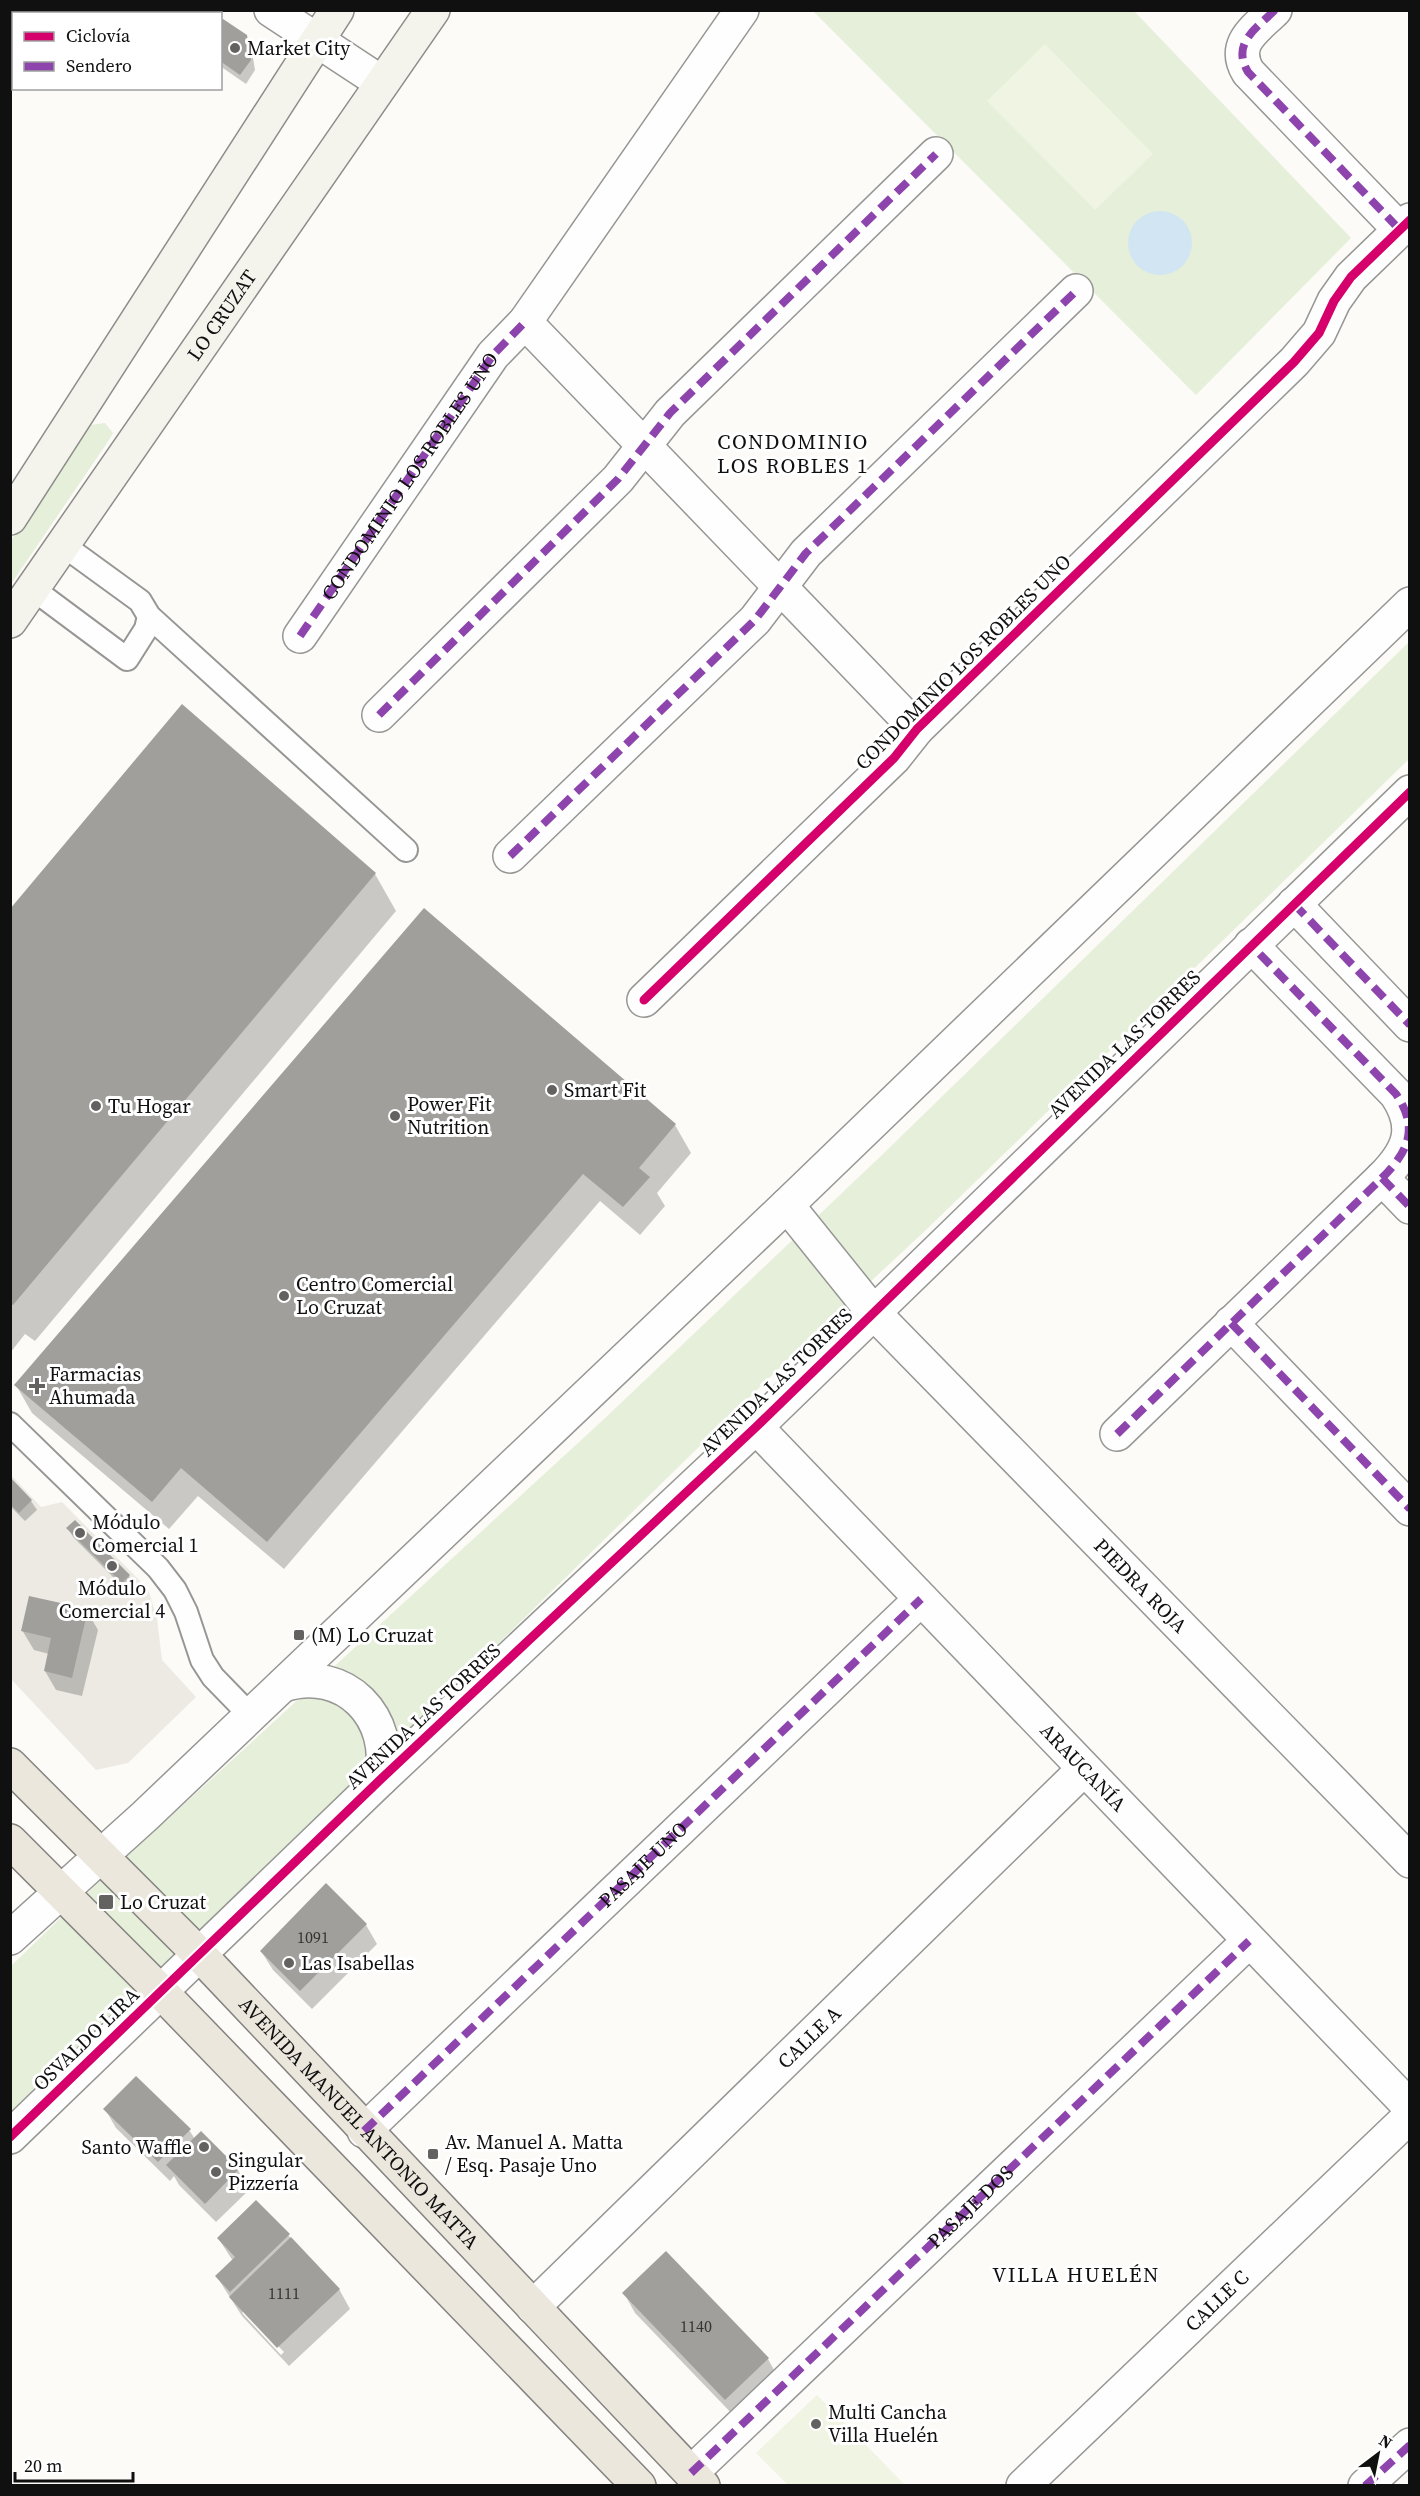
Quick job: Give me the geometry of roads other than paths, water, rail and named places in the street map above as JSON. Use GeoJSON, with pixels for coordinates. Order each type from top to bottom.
{"type":"FeatureCollection","features":[{"type":"Feature","properties":{"kind":"main road"},"geometry":{"type":"LineString","coordinates":[[10,518],[337,10]]}},
{"type":"Feature","properties":{"kind":"main road","name":"LO CRUZAT"},"geometry":{"type":"LineString","coordinates":[[10,621],[433,10]]}},
{"type":"Feature","properties":{"kind":"main road","name":"AVENIDA MANUEL ANTONIO MATTA"},"geometry":{"type":"LineString","coordinates":[[10,1765],[199,1954],[364,2131],[698,2479]]}},
{"type":"Feature","properties":{"kind":"main road"},"geometry":{"type":"LineString","coordinates":[[10,1841],[161,1992],[639,2486]]}},
{"type":"Feature","properties":{"kind":"street"},"geometry":{"type":"LineString","coordinates":[[271,10],[382,83]]}},
{"type":"Feature","properties":{"kind":"street","name":"CONDOMINIO LOS ROBLES UNO"},"geometry":{"type":"LineString","coordinates":[[300,636],[493,355],[525,322],[742,10]]}},
{"type":"Feature","properties":{"kind":"street"},"geometry":{"type":"LineString","coordinates":[[1275,10],[1244,42],[1241,54],[1248,72],[1405,225]]}},
{"type":"Feature","properties":{"kind":"street"},"geometry":{"type":"LineString","coordinates":[[378,715],[618,479],[670,413],[936,154]]}},
{"type":"Feature","properties":{"kind":"street","name":"CONDOMINIO LOS ROBLES UNO"},"geometry":{"type":"LineString","coordinates":[[644,1000],[894,758],[917,729],[1307,349],[1342,289],[1405,225]]}},
{"type":"Feature","properties":{"kind":"street"},"geometry":{"type":"LineString","coordinates":[[510,856],[755,620],[806,553],[1076,291]]}},
{"type":"Feature","properties":{"kind":"street","name":"CONDOMINIO LOS ROBLES UNO"},"geometry":{"type":"LineString","coordinates":[[525,322],[917,729]]}},
{"type":"Feature","properties":{"kind":"street"},"geometry":{"type":"LineString","coordinates":[[10,1938],[283,1685],[787,1205],[1410,604]]}},
{"type":"Feature","properties":{"kind":"street","name":"AVENIDA LAS TORRES"},"geometry":{"type":"LineString","coordinates":[[161,1992],[381,1779],[756,1427],[1410,792]]}},
{"type":"Feature","properties":{"kind":"street"},"geometry":{"type":"LineString","coordinates":[[1294,904],[1410,1025]]}},
{"type":"Feature","properties":{"kind":"street"},"geometry":{"type":"LineString","coordinates":[[1117,1434],[1382,1178],[1402,1156],[1407,1143],[1409,1129],[1403,1104],[1396,1094],[1251,945]]}},
{"type":"Feature","properties":{"kind":"street"},"geometry":{"type":"LineString","coordinates":[[1382,1178],[1410,1207]]}},
{"type":"Feature","properties":{"kind":"street","name":"PIEDRA ROJA"},"geometry":{"type":"LineString","coordinates":[[787,1205],[873,1312],[1410,1861]]}},
{"type":"Feature","properties":{"kind":"street"},"geometry":{"type":"LineString","coordinates":[[1231,1323],[1410,1509]]}},
{"type":"Feature","properties":{"kind":"street","name":"ARAUCANÍA"},"geometry":{"type":"LineString","coordinates":[[756,1427],[1410,2107]]}},
{"type":"Feature","properties":{"kind":"street","name":"PASAJE UNO"},"geometry":{"type":"LineString","coordinates":[[364,2131],[921,1599]]}},
{"type":"Feature","properties":{"kind":"street"},"geometry":{"type":"LineString","coordinates":[[283,1685],[298,1681],[319,1681],[336,1685],[360,1701],[374,1719],[381,1735],[384,1752],[381,1779]]}},
{"type":"Feature","properties":{"kind":"street","name":"CALLE A"},"geometry":{"type":"LineString","coordinates":[[532,2307],[1084,1769]]}},
{"type":"Feature","properties":{"kind":"street","name":"PASAJE DOS"},"geometry":{"type":"LineString","coordinates":[[698,2479],[1249,1941]]}},
{"type":"Feature","properties":{"kind":"street","name":"OSVALDO LIRA"},"geometry":{"type":"LineString","coordinates":[[10,2138],[161,1992]]}},
{"type":"Feature","properties":{"kind":"street","name":"CALLE C"},"geometry":{"type":"LineString","coordinates":[[1023,2486],[1410,2115]]}},
{"type":"Feature","properties":{"kind":"street"},"geometry":{"type":"LineString","coordinates":[[1365,2486],[1410,2445]]}},
{"type":"Feature","properties":{"kind":"lane"},"geometry":{"type":"LineString","coordinates":[[63,545],[140,601],[148,616],[406,850]]}},
{"type":"Feature","properties":{"kind":"lane"},"geometry":{"type":"LineString","coordinates":[[33,589],[127,659],[146,628],[148,616]]}},
{"type":"Feature","properties":{"kind":"lane"},"geometry":{"type":"LineString","coordinates":[[10,1424],[158,1568],[175,1590],[186,1612],[202,1660],[218,1683],[250,1715]]}},
{"type":"Feature","properties":{"kind":"water"},"geometry":{"type":"Polygon","coordinates":[[[1160,211],[1178,217],[1186,225],[1192,243],[1186,261],[1178,269],[1160,275],[1142,269],[1134,261],[1128,243],[1134,225],[1142,217],[1160,211]]]}},
{"type":"Feature","properties":{"kind":"place","name":"Market City"},"geometry":{"type":"Point","coordinates":[235,48]}},
{"type":"Feature","properties":{"kind":"place","name":"Smart Fit"},"geometry":{"type":"Point","coordinates":[552,1090]}},
{"type":"Feature","properties":{"kind":"place","name":"Tu Hogar"},"geometry":{"type":"Point","coordinates":[96,1106]}},
{"type":"Feature","properties":{"kind":"place","name":"Power Fit Nutrition"},"geometry":{"type":"Point","coordinates":[395,1116]}},
{"type":"Feature","properties":{"kind":"place","name":"Centro Comercial Lo Cruzat"},"geometry":{"type":"Point","coordinates":[284,1296]}},
{"type":"Feature","properties":{"kind":"place","name":"Farmacias Ahumada"},"geometry":{"type":"Point","coordinates":[37,1386]}},
{"type":"Feature","properties":{"kind":"place","name":"Módulo Comercial 1"},"geometry":{"type":"Point","coordinates":[80,1533]}},
{"type":"Feature","properties":{"kind":"place","name":"Módulo Comercial 4"},"geometry":{"type":"Point","coordinates":[112,1566]}},
{"type":"Feature","properties":{"kind":"place","name":"(M) Lo Cruzat"},"geometry":{"type":"Point","coordinates":[299,1635]}},
{"type":"Feature","properties":{"kind":"place","name":"Lo Cruzat"},"geometry":{"type":"Point","coordinates":[106,1902]}},
{"type":"Feature","properties":{"kind":"place","name":"Las Isabellas"},"geometry":{"type":"Point","coordinates":[289,1963]}},
{"type":"Feature","properties":{"kind":"place","name":"Santo Waffle"},"geometry":{"type":"Point","coordinates":[204,2147]}},
{"type":"Feature","properties":{"kind":"place","name":"Av. Manuel A. Matta / Esq. Pasaje Uno"},"geometry":{"type":"Point","coordinates":[433,2154]}},
{"type":"Feature","properties":{"kind":"place","name":"Singular Pizzería"},"geometry":{"type":"Point","coordinates":[216,2172]}},
{"type":"Feature","properties":{"kind":"place","name":"Multi Cancha Villa Huelén"},"geometry":{"type":"Point","coordinates":[816,2424]}},
{"type":"Feature","properties":{"kind":"district","name":"CONDOMINIO LOS ROBLES 1"},"geometry":{"type":"Point","coordinates":[793,454]}},
{"type":"Feature","properties":{"kind":"district","name":"VILLA HUELÉN"},"geometry":{"type":"Point","coordinates":[1076,2275]}}]}
